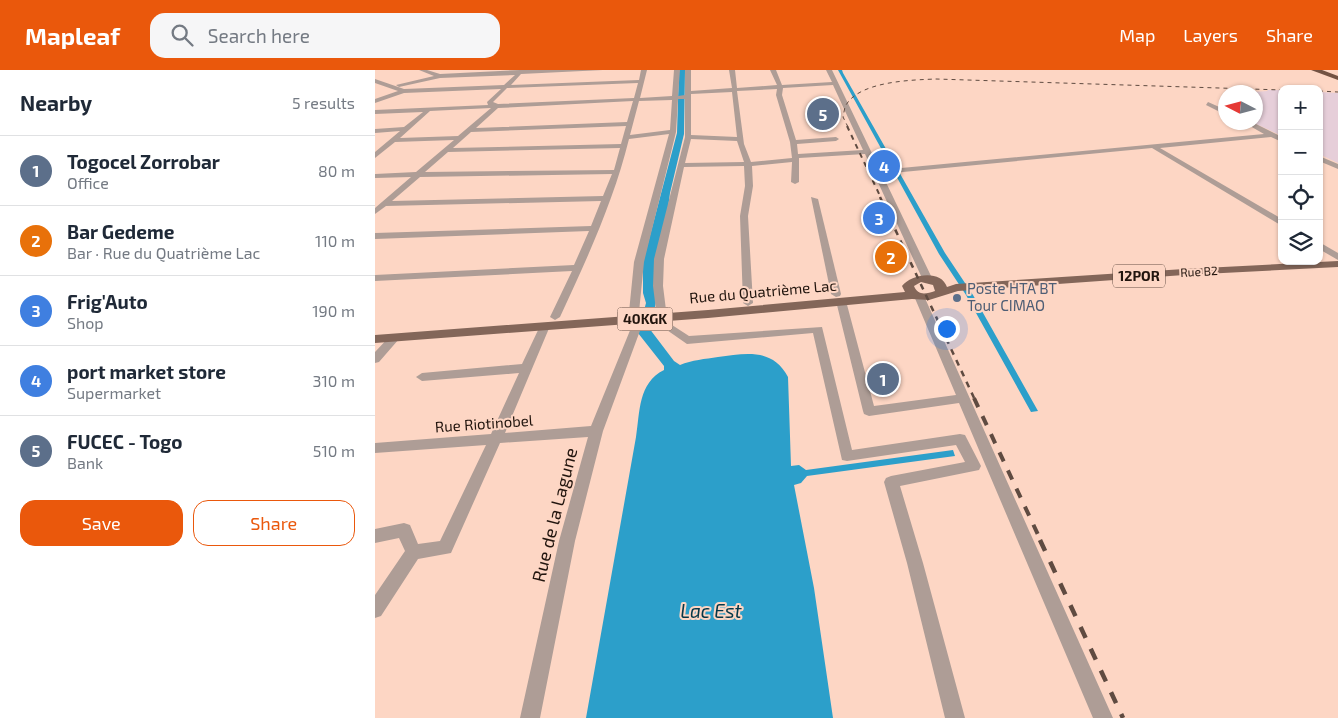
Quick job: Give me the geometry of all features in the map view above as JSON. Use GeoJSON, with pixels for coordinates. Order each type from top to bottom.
{"type":"FeatureCollection","features":[{"type":"Feature","properties":{"kind":"highway"},"geometry":{"type":"LineString","coordinates":[[1315,70],[1338,78]]}},
{"type":"Feature","properties":{"kind":"highway"},"geometry":{"type":"LineString","coordinates":[[1329,70],[1338,73]]}},
{"type":"Feature","properties":{"kind":"main road"},"geometry":{"type":"LineString","coordinates":[[1323,258],[1338,257]]}},
{"type":"Feature","properties":{"kind":"main road","name":"Rue B2"},"geometry":{"type":"LineString","coordinates":[[931,279],[956,282],[1278,260]]}},
{"type":"Feature","properties":{"kind":"main road","name":"Rue B2"},"geometry":{"type":"LineString","coordinates":[[941,292],[968,287],[1338,264]]}},
{"type":"Feature","properties":{"kind":"main road"},"geometry":{"type":"LineString","coordinates":[[931,279],[941,284],[941,292]]}},
{"type":"Feature","properties":{"kind":"main road","name":"40KGK"},"geometry":{"type":"LineString","coordinates":[[931,279],[915,280],[914,292],[932,297],[941,292]]}},
{"type":"Feature","properties":{"kind":"main road","name":"Rue du Quatrième Lac"},"geometry":{"type":"LineString","coordinates":[[375,332],[658,314],[748,303],[914,292]]}},
{"type":"Feature","properties":{"kind":"main road","name":"Rue du Quatrième Lac"},"geometry":{"type":"LineString","coordinates":[[375,339],[550,322],[635,320],[658,314],[708,314],[838,298]]}},
{"type":"Feature","properties":{"kind":"street"},"geometry":{"type":"LineString","coordinates":[[422,70],[440,73],[600,70]]}},
{"type":"Feature","properties":{"kind":"street"},"geometry":{"type":"LineString","coordinates":[[375,610],[413,552],[445,548],[470,497],[525,368],[577,268],[607,198],[617,172],[644,70]]}},
{"type":"Feature","properties":{"kind":"street","name":"Rue de la Lagune"},"geometry":{"type":"LineString","coordinates":[[530,718],[567,541],[596,431],[635,320],[639,262],[673,132],[677,70]]}},
{"type":"Feature","properties":{"kind":"street"},"geometry":{"type":"LineString","coordinates":[[687,70],[689,95],[688,137],[659,259],[658,314],[687,340],[818,329],[847,456],[960,439],[974,466],[891,482],[915,563],[955,718]]}},
{"type":"Feature","properties":{"kind":"street"},"geometry":{"type":"LineString","coordinates":[[732,70],[743,151],[748,164],[749,186],[743,216],[748,303]]}},
{"type":"Feature","properties":{"kind":"street"},"geometry":{"type":"LineString","coordinates":[[773,70],[780,87],[779,96],[793,142],[795,182]]}},
{"type":"Feature","properties":{"kind":"street"},"geometry":{"type":"LineString","coordinates":[[829,70],[867,152],[931,279]]}},
{"type":"Feature","properties":{"kind":"street"},"geometry":{"type":"LineString","coordinates":[[497,106],[489,104],[521,72]]}},
{"type":"Feature","properties":{"kind":"street"},"geometry":{"type":"LineString","coordinates":[[391,87],[440,73]]}},
{"type":"Feature","properties":{"kind":"street"},"geometry":{"type":"LineString","coordinates":[[375,101],[403,91],[641,81]]}},
{"type":"Feature","properties":{"kind":"street"},"geometry":{"type":"LineString","coordinates":[[377,83],[403,91]]}},
{"type":"Feature","properties":{"kind":"street"},"geometry":{"type":"LineString","coordinates":[[375,112],[676,98],[734,90],[836,83]]}},
{"type":"Feature","properties":{"kind":"street"},"geometry":{"type":"LineString","coordinates":[[1208,104],[1218,109]]}},
{"type":"Feature","properties":{"kind":"street"},"geometry":{"type":"LineString","coordinates":[[375,212],[497,106]]}},
{"type":"Feature","properties":{"kind":"street"},"geometry":{"type":"LineString","coordinates":[[375,156],[429,110]]}},
{"type":"Feature","properties":{"kind":"street"},"geometry":{"type":"LineString","coordinates":[[469,130],[629,124]]}},
{"type":"Feature","properties":{"kind":"street"},"geometry":{"type":"LineString","coordinates":[[375,131],[405,130]]}},
{"type":"Feature","properties":{"kind":"street"},"geometry":{"type":"LineString","coordinates":[[1262,130],[1278,138]]}},
{"type":"Feature","properties":{"kind":"street"},"geometry":{"type":"LineString","coordinates":[[627,136],[673,132]]}},
{"type":"Feature","properties":{"kind":"street"},"geometry":{"type":"LineString","coordinates":[[877,172],[1272,135]]}},
{"type":"Feature","properties":{"kind":"street"},"geometry":{"type":"LineString","coordinates":[[688,137],[717,137],[742,140]]}},
{"type":"Feature","properties":{"kind":"street"},"geometry":{"type":"LineString","coordinates":[[395,140],[459,138]]}},
{"type":"Feature","properties":{"kind":"street"},"geometry":{"type":"LineString","coordinates":[[793,142],[836,139]]}},
{"type":"Feature","properties":{"kind":"street"},"geometry":{"type":"LineString","coordinates":[[446,150],[624,146]]}},
{"type":"Feature","properties":{"kind":"street"},"geometry":{"type":"LineString","coordinates":[[1154,147],[1278,221]]}},
{"type":"Feature","properties":{"kind":"street"},"geometry":{"type":"LineString","coordinates":[[681,165],[748,164],[867,152]]}},
{"type":"Feature","properties":{"kind":"street"},"geometry":{"type":"LineString","coordinates":[[1323,160],[1338,167]]}},
{"type":"Feature","properties":{"kind":"street"},"geometry":{"type":"LineString","coordinates":[[375,176],[617,172]]}},
{"type":"Feature","properties":{"kind":"street"},"geometry":{"type":"LineString","coordinates":[[385,204],[607,198]]}},
{"type":"Feature","properties":{"kind":"street"},"geometry":{"type":"LineString","coordinates":[[814,199],[838,298],[869,411],[964,398]]}},
{"type":"Feature","properties":{"kind":"street"},"geometry":{"type":"LineString","coordinates":[[375,236],[594,228]]}},
{"type":"Feature","properties":{"kind":"street"},"geometry":{"type":"LineString","coordinates":[[1323,248],[1338,257]]}},
{"type":"Feature","properties":{"kind":"street"},"geometry":{"type":"LineString","coordinates":[[375,278],[577,268]]}},
{"type":"Feature","properties":{"kind":"street"},"geometry":{"type":"LineString","coordinates":[[914,292],[964,398],[1103,718]]}},
{"type":"Feature","properties":{"kind":"street"},"geometry":{"type":"LineString","coordinates":[[375,359],[395,337]]}},
{"type":"Feature","properties":{"kind":"street"},"geometry":{"type":"LineString","coordinates":[[422,377],[525,368]]}},
{"type":"Feature","properties":{"kind":"street","name":"Rue Riotinobel"},"geometry":{"type":"LineString","coordinates":[[375,448],[596,431]]}},
{"type":"Feature","properties":{"kind":"street"},"geometry":{"type":"LineString","coordinates":[[375,536],[404,530],[413,552]]}},
{"type":"Feature","properties":{"kind":"shaded area"},"geometry":{"type":"Polygon","coordinates":[[[1278,90],[1278,134],[1263,127],[1263,91],[1278,90]]]}},
{"type":"Feature","properties":{"kind":"shaded area"},"geometry":{"type":"Polygon","coordinates":[[[1323,92],[1338,93],[1338,163],[1323,156],[1323,92]]]}},
{"type":"Feature","properties":{"kind":"water","name":"Lac Est"},"geometry":{"type":"Polygon","coordinates":[[[679,70],[685,70],[684,134],[670,193],[656,302],[650,329],[652,332],[674,361],[680,365],[703,359],[748,354],[767,357],[775,361],[788,377],[791,466],[799,465],[806,470],[953,450],[955,456],[807,476],[801,483],[794,485],[814,588],[833,718],[586,718],[642,399],[649,382],[664,370],[664,366],[638,333],[646,303],[643,293],[643,262],[677,133],[679,70]]]}},
{"type":"Feature","properties":{"kind":"water"},"geometry":{"type":"Polygon","coordinates":[[[838,70],[842,70],[945,253],[973,295],[1038,411],[1031,412],[966,295],[939,254],[838,70]]]}},
{"type":"Feature","properties":{"kind":"railway"},"geometry":{"type":"LineString","coordinates":[[848,127],[843,117],[845,106],[853,97],[874,86],[901,81],[936,79],[1278,90]]}},
{"type":"Feature","properties":{"kind":"railway"},"geometry":{"type":"LineString","coordinates":[[1323,91],[1338,92]]}},
{"type":"Feature","properties":{"kind":"railway"},"geometry":{"type":"LineString","coordinates":[[847,126],[881,198]]}},
{"type":"Feature","properties":{"kind":"railway"},"geometry":{"type":"LineString","coordinates":[[880,197],[975,400]]}},
{"type":"Feature","properties":{"kind":"railway"},"geometry":{"type":"LineString","coordinates":[[974,398],[1041,541]]}},
{"type":"Feature","properties":{"kind":"railway"},"geometry":{"type":"LineString","coordinates":[[1040,540],[1123,718]]}},
{"type":"Feature","properties":{"kind":"place","name":"FUCEC - Togo"},"geometry":{"type":"Point","coordinates":[823,114]}},
{"type":"Feature","properties":{"kind":"place","name":"port market store"},"geometry":{"type":"Point","coordinates":[884,166]}},
{"type":"Feature","properties":{"kind":"place","name":"Frig'Auto"},"geometry":{"type":"Point","coordinates":[879,218]}},
{"type":"Feature","properties":{"kind":"place","name":"Bar Gedeme"},"geometry":{"type":"Point","coordinates":[891,257]}},
{"type":"Feature","properties":{"kind":"place","name":"Poste HTA BT Tour CIMAO"},"geometry":{"type":"Point","coordinates":[957,298]}},
{"type":"Feature","properties":{"kind":"place","name":"Togocel Zorrobar"},"geometry":{"type":"Point","coordinates":[883,379]}}]}
